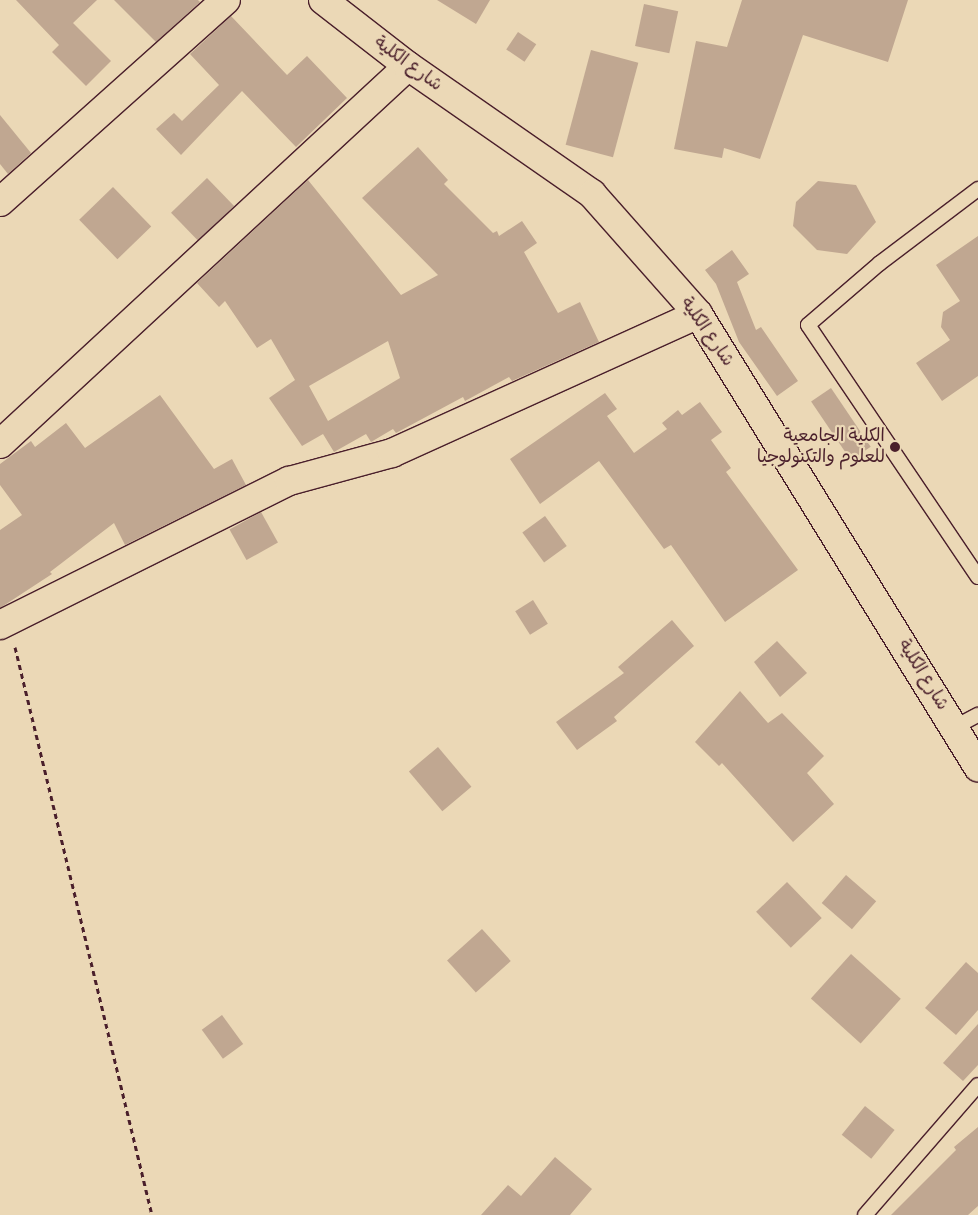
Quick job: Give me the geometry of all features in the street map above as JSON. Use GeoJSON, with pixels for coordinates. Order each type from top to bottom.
{"type":"FeatureCollection","features":[{"type":"Feature","properties":{"kind":"street"},"geometry":{"type":"LineString","coordinates":[[0,202],[226,0]]}},
{"type":"Feature","properties":{"kind":"street","name":"شارع الكلية"},"geometry":{"type":"LineString","coordinates":[[322,0],[408,66],[592,194],[698,314],[966,721],[978,767]]}},
{"type":"Feature","properties":{"kind":"street"},"geometry":{"type":"LineString","coordinates":[[0,444],[408,66]]}},
{"type":"Feature","properties":{"kind":"street"},"geometry":{"type":"LineString","coordinates":[[4,623],[288,481],[392,453],[698,314]]}},
{"type":"Feature","properties":{"kind":"lane"},"geometry":{"type":"LineString","coordinates":[[978,188],[880,263],[808,325],[978,577]]}},
{"type":"Feature","properties":{"kind":"lane"},"geometry":{"type":"LineString","coordinates":[[865,1215],[978,1085]]}},
{"type":"Feature","properties":{"kind":"path"},"geometry":{"type":"LineString","coordinates":[[4,623],[152,1215]]}},
{"type":"Feature","properties":{"kind":"building"},"geometry":{"type":"Polygon","coordinates":[[[16,0],[97,0],[73,23],[111,61],[86,86],[52,52],[59,45],[16,0]]]}},
{"type":"Feature","properties":{"kind":"building"},"geometry":{"type":"Polygon","coordinates":[[[114,0],[198,0],[200,2],[156,42],[114,0]]]}},
{"type":"Feature","properties":{"kind":"building"},"geometry":{"type":"Polygon","coordinates":[[[437,0],[490,0],[476,24],[437,0]]]}},
{"type":"Feature","properties":{"kind":"building"},"geometry":{"type":"Polygon","coordinates":[[[742,0],[908,0],[888,62],[803,35],[760,159],[724,148],[722,158],[674,149],[696,41],[727,47],[742,0]]]}},
{"type":"Feature","properties":{"kind":"building"},"geometry":{"type":"Polygon","coordinates":[[[644,4],[678,11],[669,53],[635,46],[644,4]]]}},
{"type":"Feature","properties":{"kind":"building"},"geometry":{"type":"Polygon","coordinates":[[[231,16],[287,75],[307,56],[347,98],[296,147],[242,91],[181,155],[156,129],[174,113],[182,121],[219,85],[190,54],[231,16]]]}},
{"type":"Feature","properties":{"kind":"building"},"geometry":{"type":"Polygon","coordinates":[[[518,32],[536,44],[524,62],[506,49],[518,32]]]}},
{"type":"Feature","properties":{"kind":"building"},"geometry":{"type":"Polygon","coordinates":[[[591,50],[638,63],[613,157],[566,145],[591,50]]]}},
{"type":"Feature","properties":{"kind":"building"},"geometry":{"type":"Polygon","coordinates":[[[0,115],[31,153],[8,174],[0,164],[0,115]]]}},
{"type":"Feature","properties":{"kind":"building"},"geometry":{"type":"Polygon","coordinates":[[[418,147],[448,180],[444,184],[493,233],[497,231],[499,236],[522,221],[537,243],[524,252],[558,313],[580,302],[599,342],[512,381],[509,377],[465,401],[463,397],[396,433],[393,429],[371,442],[366,434],[334,452],[323,434],[302,446],[269,398],[295,380],[271,339],[257,348],[225,301],[219,307],[197,283],[308,180],[401,295],[438,275],[362,198],[418,147]],[[388,341],[309,386],[328,421],[400,378],[388,341]]]}},
{"type":"Feature","properties":{"kind":"building"},"geometry":{"type":"Polygon","coordinates":[[[207,178],[234,206],[198,241],[171,213],[207,178]]]}},
{"type":"Feature","properties":{"kind":"building"},"geometry":{"type":"Polygon","coordinates":[[[818,181],[856,185],[876,222],[847,254],[817,250],[793,226],[796,202],[818,181]]]}},
{"type":"Feature","properties":{"kind":"building"},"geometry":{"type":"Polygon","coordinates":[[[113,187],[151,227],[117,259],[79,220],[113,187]]]}},
{"type":"Feature","properties":{"kind":"building"},"geometry":{"type":"Polygon","coordinates":[[[978,236],[978,376],[942,401],[916,363],[950,340],[941,327],[943,312],[960,301],[936,265],[978,236]]]}},
{"type":"Feature","properties":{"kind":"building"},"geometry":{"type":"Polygon","coordinates":[[[732,250],[749,274],[737,282],[756,330],[761,327],[798,381],[777,396],[739,342],[716,284],[705,270],[732,250]]]}},
{"type":"Feature","properties":{"kind":"building"},"geometry":{"type":"Polygon","coordinates":[[[831,388],[871,447],[851,460],[811,401],[831,388]]]}},
{"type":"Feature","properties":{"kind":"building"},"geometry":{"type":"Polygon","coordinates":[[[605,393],[617,409],[607,416],[634,453],[667,429],[662,423],[678,410],[682,415],[700,402],[722,432],[711,440],[731,468],[726,472],[798,570],[725,622],[671,545],[664,549],[599,461],[540,504],[510,459],[605,393]]]}},
{"type":"Feature","properties":{"kind":"building"},"geometry":{"type":"Polygon","coordinates":[[[160,395],[214,469],[232,459],[246,485],[125,545],[114,523],[50,572],[52,574],[0,608],[0,530],[22,515],[0,485],[0,464],[31,441],[35,447],[66,423],[85,448],[160,395]]]}},
{"type":"Feature","properties":{"kind":"building"},"geometry":{"type":"Polygon","coordinates":[[[261,512],[278,543],[246,560],[230,529],[261,512]]]}},
{"type":"Feature","properties":{"kind":"building"},"geometry":{"type":"Polygon","coordinates":[[[545,516],[567,546],[544,562],[522,532],[545,516]]]}},
{"type":"Feature","properties":{"kind":"building"},"geometry":{"type":"Polygon","coordinates":[[[533,600],[548,624],[530,635],[515,611],[533,600]]]}},
{"type":"Feature","properties":{"kind":"building"},"geometry":{"type":"Polygon","coordinates":[[[672,620],[694,646],[614,717],[617,721],[577,750],[556,722],[624,673],[618,667],[672,620]]]}},
{"type":"Feature","properties":{"kind":"building"},"geometry":{"type":"Polygon","coordinates":[[[777,641],[807,673],[780,697],[754,662],[777,641]]]}},
{"type":"Feature","properties":{"kind":"building"},"geometry":{"type":"Polygon","coordinates":[[[740,691],[768,723],[782,713],[824,756],[807,773],[834,804],[793,842],[722,763],[719,766],[695,742],[740,691]]]}},
{"type":"Feature","properties":{"kind":"building"},"geometry":{"type":"Polygon","coordinates":[[[438,747],[471,787],[442,811],[409,771],[438,747]]]}},
{"type":"Feature","properties":{"kind":"building"},"geometry":{"type":"Polygon","coordinates":[[[846,875],[876,901],[852,929],[822,903],[846,875]]]}},
{"type":"Feature","properties":{"kind":"building"},"geometry":{"type":"Polygon","coordinates":[[[787,882],[822,918],[791,948],[756,912],[787,882]]]}},
{"type":"Feature","properties":{"kind":"building"},"geometry":{"type":"Polygon","coordinates":[[[482,929],[511,961],[476,992],[447,960],[482,929]]]}},
{"type":"Feature","properties":{"kind":"building"},"geometry":{"type":"Polygon","coordinates":[[[851,954],[901,999],[861,1043],[811,999],[851,954]]]}},
{"type":"Feature","properties":{"kind":"building"},"geometry":{"type":"Polygon","coordinates":[[[966,962],[978,973],[978,1010],[956,1035],[925,1008],[966,962]]]}},
{"type":"Feature","properties":{"kind":"building"},"geometry":{"type":"Polygon","coordinates":[[[222,1015],[243,1044],[223,1059],[202,1030],[222,1015]]]}},
{"type":"Feature","properties":{"kind":"building"},"geometry":{"type":"Polygon","coordinates":[[[978,1024],[978,1065],[963,1081],[943,1063],[978,1024]]]}},
{"type":"Feature","properties":{"kind":"building"},"geometry":{"type":"Polygon","coordinates":[[[865,1106],[895,1130],[871,1159],[842,1135],[865,1106]]]}},
{"type":"Feature","properties":{"kind":"building"},"geometry":{"type":"Polygon","coordinates":[[[978,1127],[978,1206],[968,1215],[891,1215],[956,1150],[954,1147],[978,1127]]]}},
{"type":"Feature","properties":{"kind":"building"},"geometry":{"type":"Polygon","coordinates":[[[555,1157],[592,1189],[570,1215],[481,1215],[508,1185],[521,1196],[555,1157]]]}},
{"type":"Feature","properties":{"kind":"place","name":"الكلية الجامعية للعلوم والتكنولوجيا"},"geometry":{"type":"Point","coordinates":[895,447]}}]}
